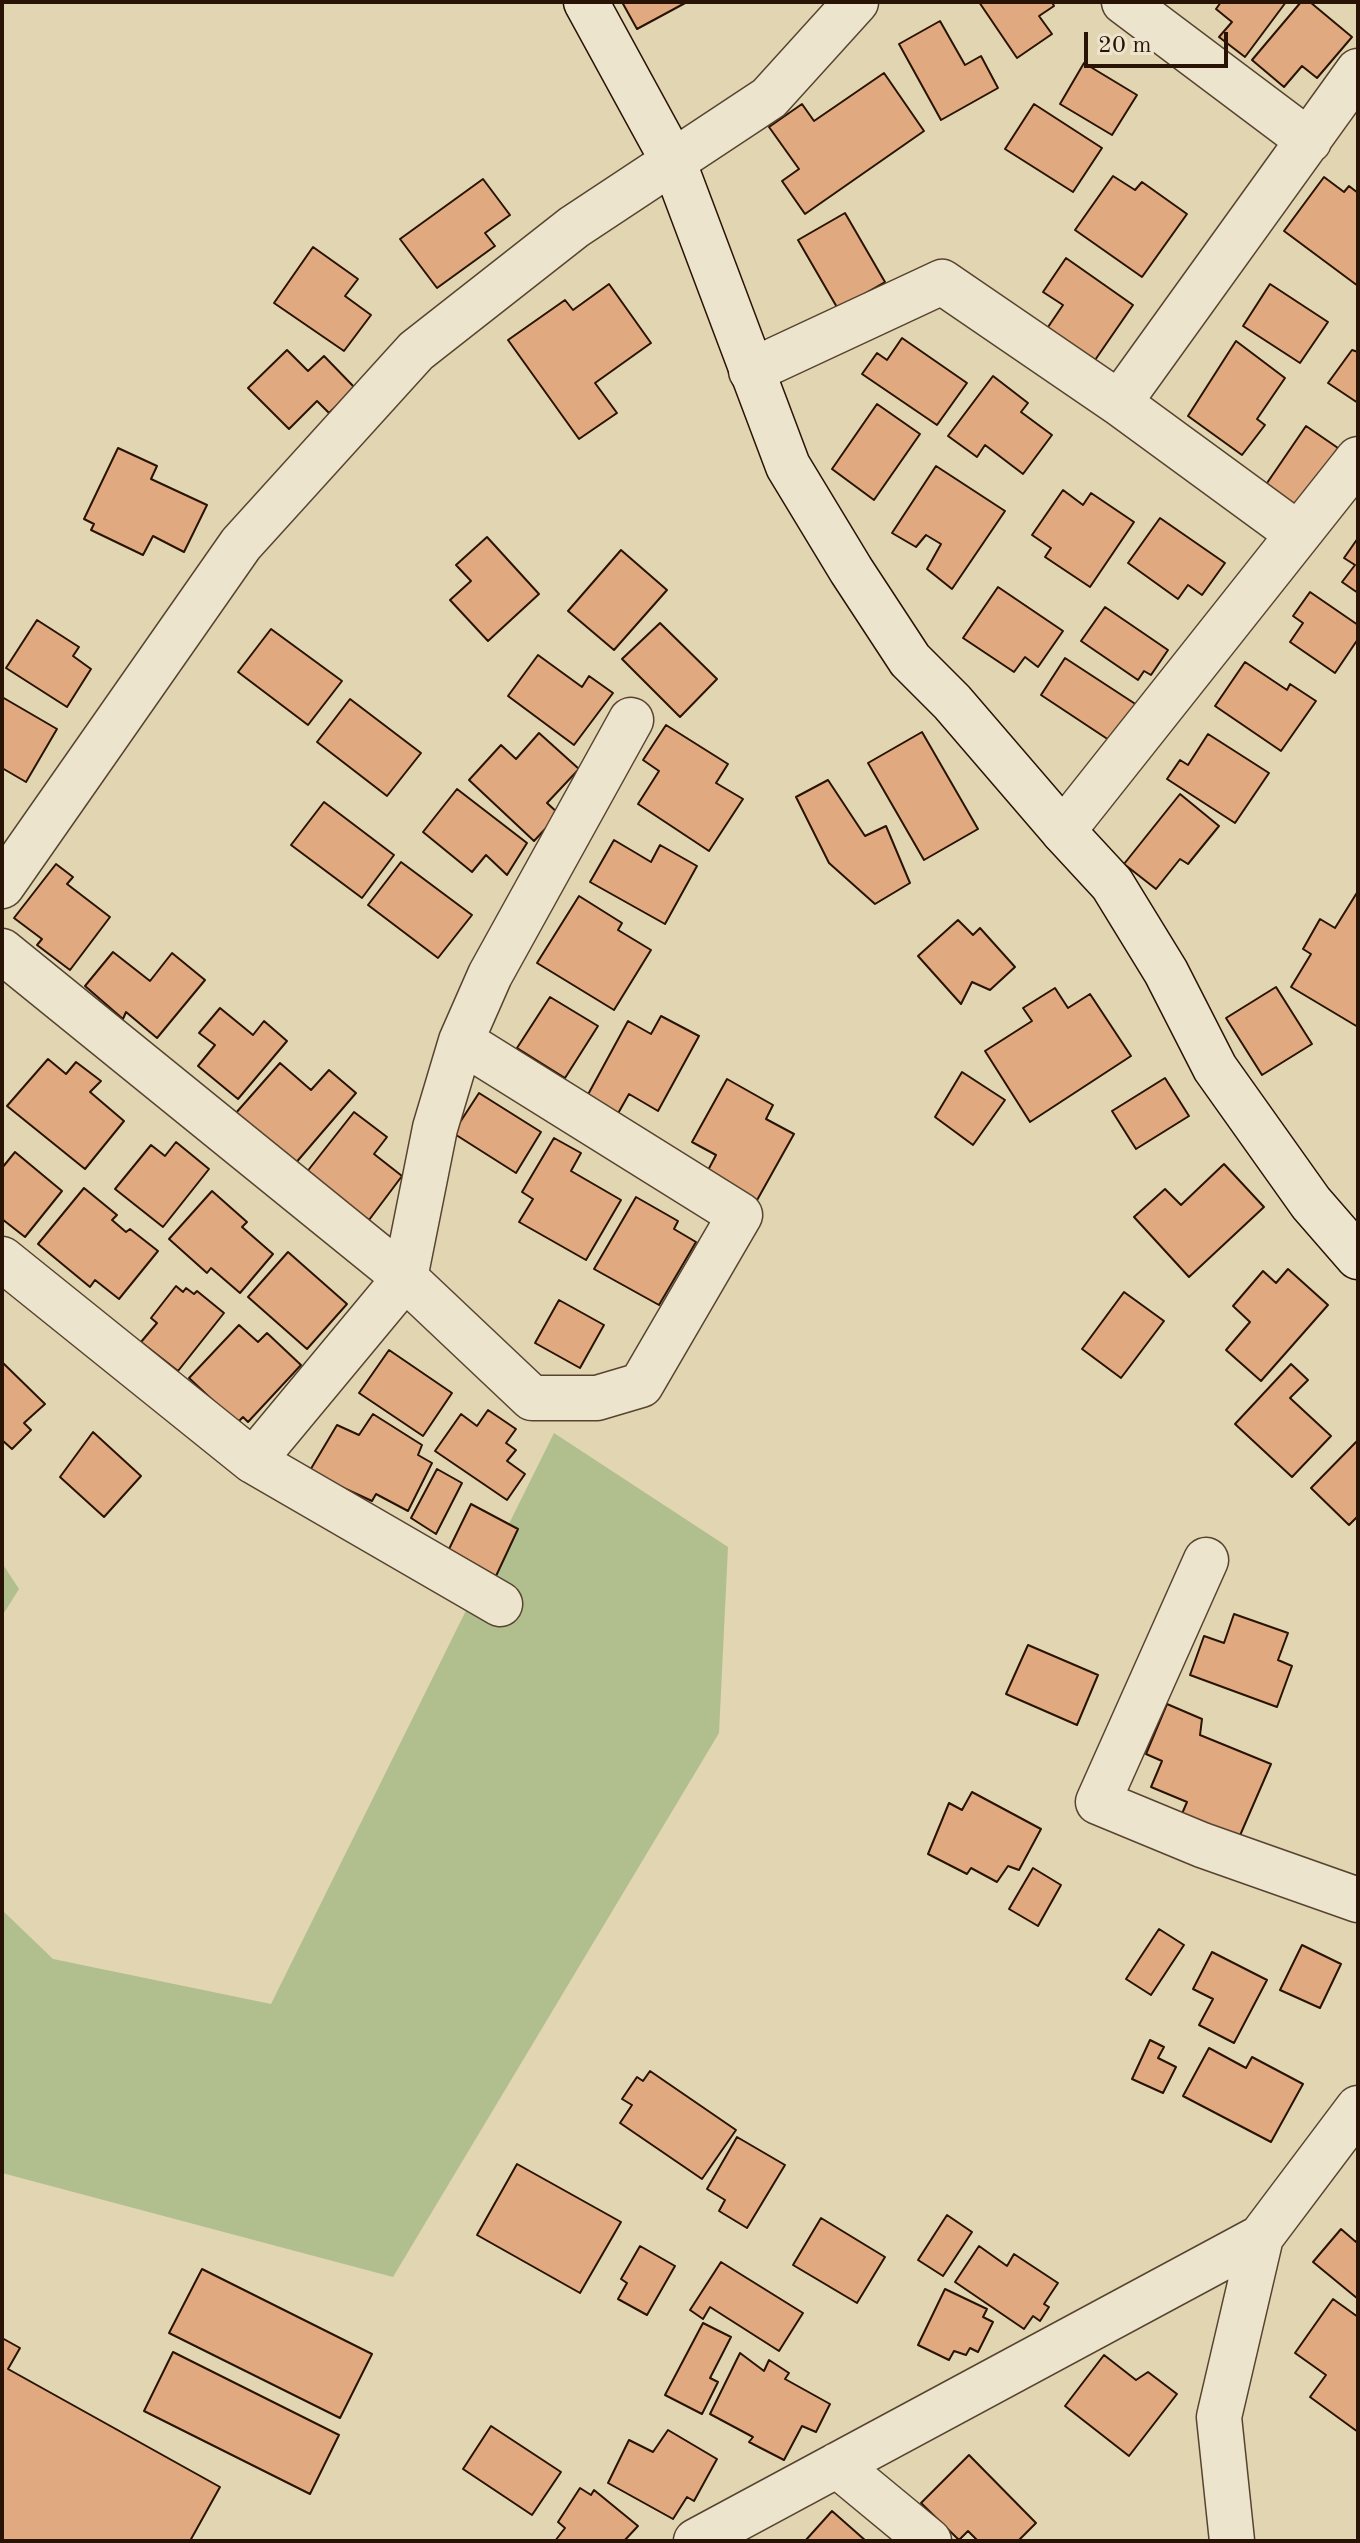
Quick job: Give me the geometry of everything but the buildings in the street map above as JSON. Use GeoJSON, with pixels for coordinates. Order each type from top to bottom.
{"type":"FeatureCollection","features":[{"type":"Feature","properties":{"kind":"street"},"geometry":{"type":"LineString","coordinates":[[586,2],[674,163],[788,466],[910,660],[952,702],[1112,884],[1166,972],[1215,1068],[1311,1203],[1358,1257]]}},
{"type":"Feature","properties":{"kind":"street"},"geometry":{"type":"LineString","coordinates":[[2,886],[241,544],[416,351],[574,227],[769,98],[856,2]]}},
{"type":"Feature","properties":{"kind":"street"},"geometry":{"type":"LineString","coordinates":[[1124,2],[1309,141]]}},
{"type":"Feature","properties":{"kind":"street"},"geometry":{"type":"LineString","coordinates":[[1119,403],[1358,71]]}},
{"type":"Feature","properties":{"kind":"street"},"geometry":{"type":"LineString","coordinates":[[751,371],[942,282],[1119,403],[1298,534]]}},
{"type":"Feature","properties":{"kind":"street"},"geometry":{"type":"LineString","coordinates":[[1063,831],[1358,459]]}},
{"type":"Feature","properties":{"kind":"street"},"geometry":{"type":"LineString","coordinates":[[253,1461],[405,1278],[435,1128],[461,1041],[490,975],[631,720]]}},
{"type":"Feature","properties":{"kind":"street"},"geometry":{"type":"LineString","coordinates":[[2,951],[405,1278],[532,1398],[597,1398],[641,1385],[740,1215],[461,1041]]}},
{"type":"Feature","properties":{"kind":"street"},"geometry":{"type":"LineString","coordinates":[[2,1259],[253,1461],[500,1604]]}},
{"type":"Feature","properties":{"kind":"street"},"geometry":{"type":"LineString","coordinates":[[1206,1560],[1098,1802],[1202,1845],[1358,1900]]}},
{"type":"Feature","properties":{"kind":"street"},"geometry":{"type":"LineString","coordinates":[[1232,2541],[1219,2417],[1261,2237],[1358,2108]]}},
{"type":"Feature","properties":{"kind":"street"},"geometry":{"type":"LineString","coordinates":[[696,2541],[1261,2237]]}},
{"type":"Feature","properties":{"kind":"street"},"geometry":{"type":"LineString","coordinates":[[837,2465],[929,2541]]}},
{"type":"Feature","properties":{"kind":"green space"},"geometry":{"type":"Polygon","coordinates":[[[554,1433],[728,1547],[719,1733],[393,2277],[2,2173],[2,1910],[53,1959],[271,2004],[554,1433]]]}},
{"type":"Feature","properties":{"kind":"green space"},"geometry":{"type":"Polygon","coordinates":[[[2,1563],[19,1589],[2,1616],[2,1563]]]}}]}
